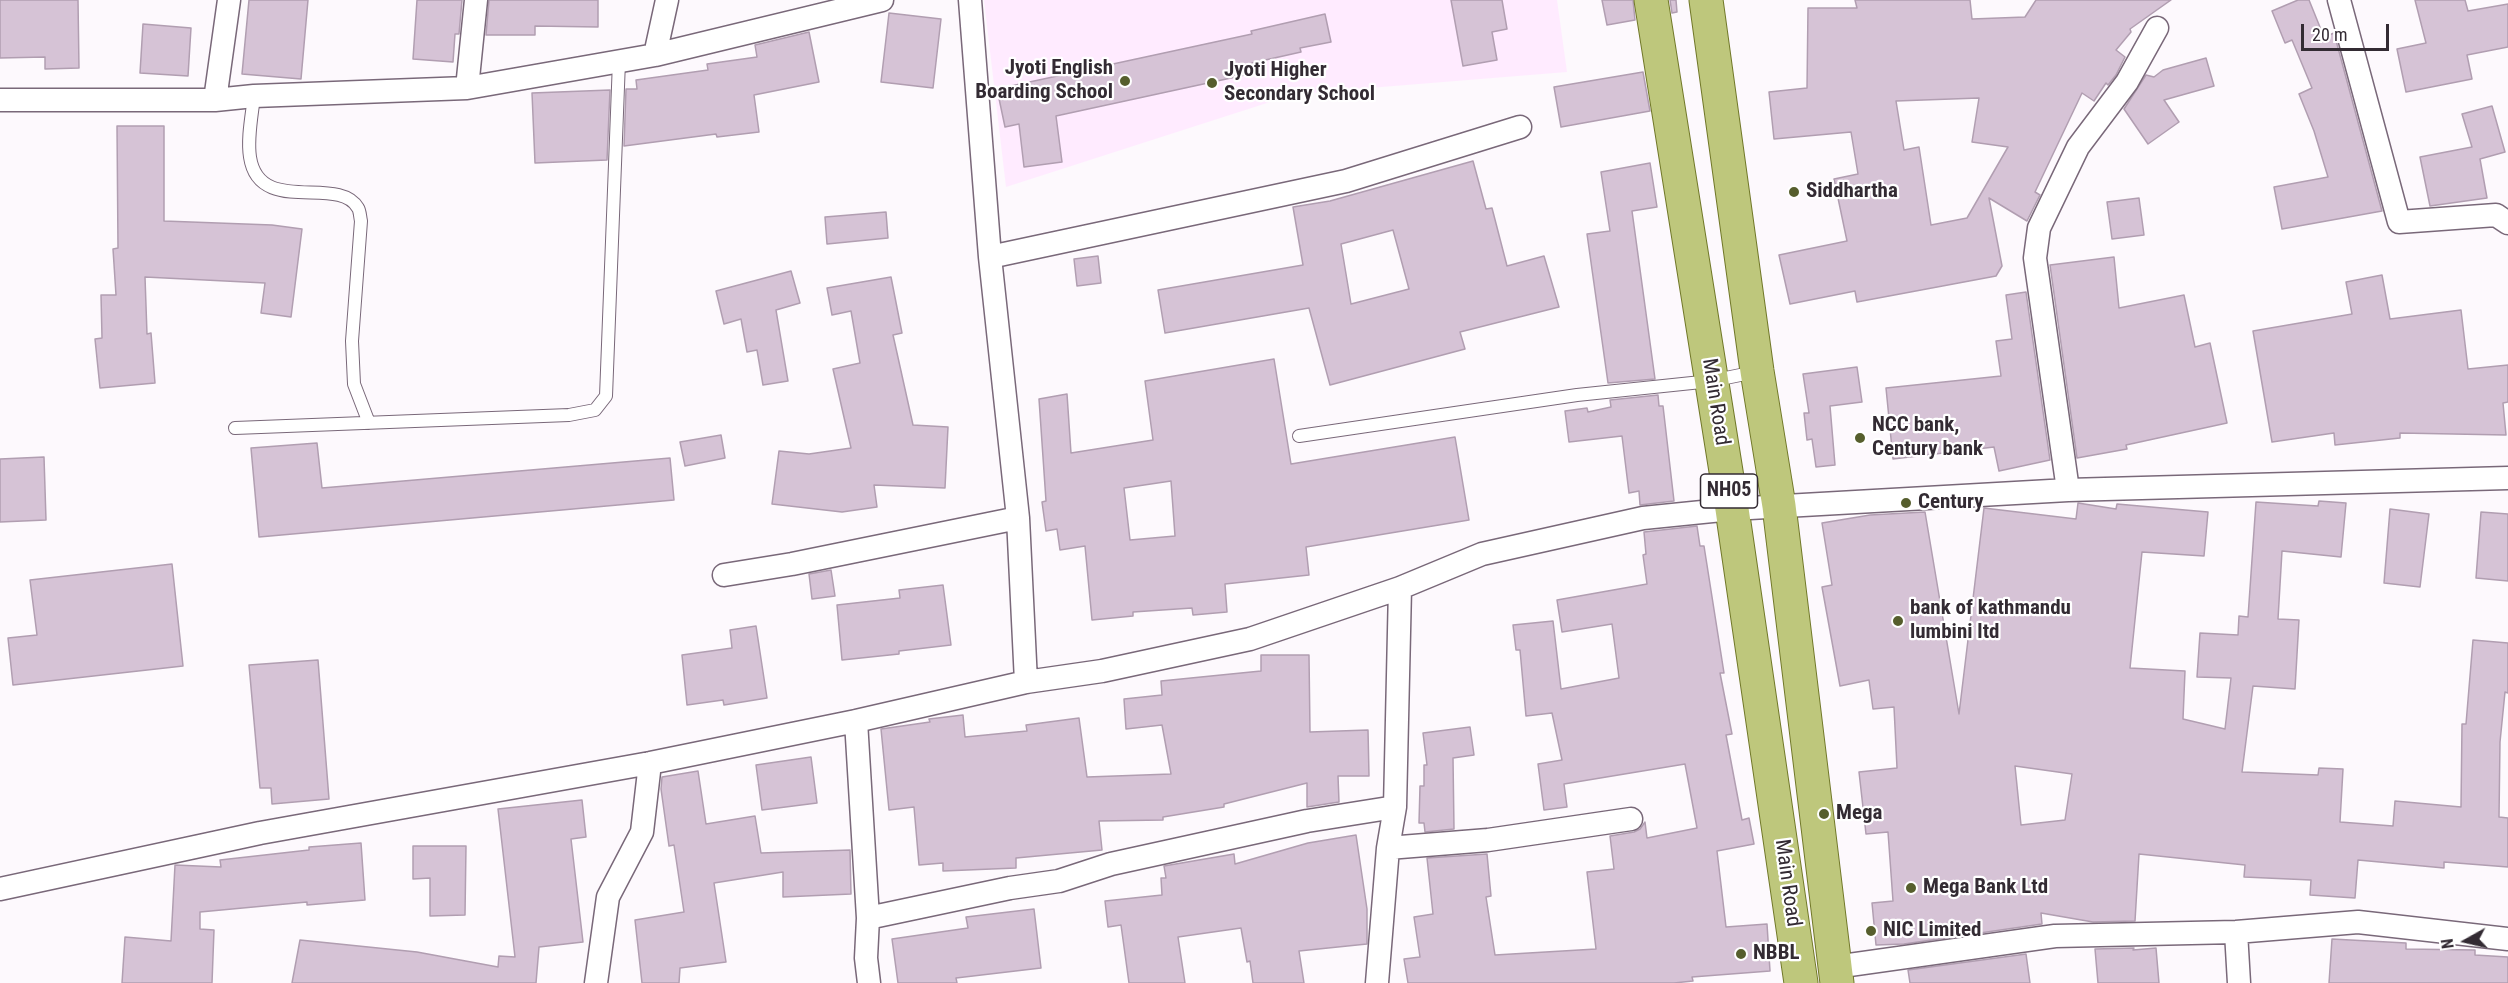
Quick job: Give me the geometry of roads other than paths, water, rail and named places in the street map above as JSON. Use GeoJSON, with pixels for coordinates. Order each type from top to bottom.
{"type":"FeatureCollection","features":[{"type":"Feature","properties":{"kind":"main road","name":"Main Road"},"geometry":{"type":"LineString","coordinates":[[1651,0],[1732,509],[1801,983]]}},
{"type":"Feature","properties":{"kind":"main road","name":"Main Road"},"geometry":{"type":"LineString","coordinates":[[1706,0],[1757,371],[1779,506],[1836,975]]}},
{"type":"Feature","properties":{"kind":"street"},"geometry":{"type":"LineString","coordinates":[[215,100],[229,0]]}},
{"type":"Feature","properties":{"kind":"street"},"geometry":{"type":"LineString","coordinates":[[467,88],[476,0]]}},
{"type":"Feature","properties":{"kind":"street"},"geometry":{"type":"LineString","coordinates":[[655,55],[667,0]]}},
{"type":"Feature","properties":{"kind":"street"},"geometry":{"type":"LineString","coordinates":[[0,100],[215,100],[254,96],[467,88],[655,55],[882,0]]}},
{"type":"Feature","properties":{"kind":"street"},"geometry":{"type":"LineString","coordinates":[[970,0],[990,257],[1018,518],[1026,682]]}},
{"type":"Feature","properties":{"kind":"street"},"geometry":{"type":"LineString","coordinates":[[2339,0],[2399,222],[2496,215],[2508,224]]}},
{"type":"Feature","properties":{"kind":"street"},"geometry":{"type":"LineString","coordinates":[[2068,490],[2036,267],[2039,228],[2078,147],[2127,82],[2157,28]]}},
{"type":"Feature","properties":{"kind":"street"},"geometry":{"type":"LineString","coordinates":[[990,257],[1346,181],[1520,127]]}},
{"type":"Feature","properties":{"kind":"street"},"geometry":{"type":"LineString","coordinates":[[0,889],[260,833],[650,763],[856,721],[1026,682],[1102,671],[1250,639],[1400,588],[1482,554],[1643,518],[1732,509],[2068,490],[2508,478]]}},
{"type":"Feature","properties":{"kind":"street"},"geometry":{"type":"LineString","coordinates":[[724,575],[792,564],[1018,518]]}},
{"type":"Feature","properties":{"kind":"street"},"geometry":{"type":"LineString","coordinates":[[1377,983],[1388,848],[1395,807],[1400,588]]}},
{"type":"Feature","properties":{"kind":"street"},"geometry":{"type":"LineString","coordinates":[[856,721],[868,918],[866,958],[869,983]]}},
{"type":"Feature","properties":{"kind":"street"},"geometry":{"type":"LineString","coordinates":[[596,983],[608,897],[642,832],[650,763]]}},
{"type":"Feature","properties":{"kind":"street"},"geometry":{"type":"LineString","coordinates":[[868,918],[1010,888],[1059,881],[1111,864],[1307,821],[1395,807]]}},
{"type":"Feature","properties":{"kind":"street"},"geometry":{"type":"LineString","coordinates":[[1388,848],[1488,840],[1631,819]]}},
{"type":"Feature","properties":{"kind":"street"},"geometry":{"type":"LineString","coordinates":[[1836,975],[2055,936],[2236,932],[2358,922],[2508,939]]}},
{"type":"Feature","properties":{"kind":"street"},"geometry":{"type":"LineString","coordinates":[[2236,932],[2239,983]]}},
{"type":"Feature","properties":{"kind":"lane"},"geometry":{"type":"LineString","coordinates":[[235,428],[569,415],[595,410],[606,396],[619,61]]}},
{"type":"Feature","properties":{"kind":"lane"},"geometry":{"type":"LineString","coordinates":[[254,96],[250,156],[258,178],[276,189],[344,196],[357,207],[361,221],[352,340],[354,384],[369,423]]}},
{"type":"Feature","properties":{"kind":"lane"},"geometry":{"type":"LineString","coordinates":[[1299,436],[1577,395],[1711,381],[1757,371]]}},
{"type":"Feature","properties":{"kind":"place","name":"Jyoti English Boarding School"},"geometry":{"type":"Point","coordinates":[1125,81]}},
{"type":"Feature","properties":{"kind":"place","name":"Jyoti Higher Secondary School"},"geometry":{"type":"Point","coordinates":[1212,83]}},
{"type":"Feature","properties":{"kind":"place","name":"Siddhartha"},"geometry":{"type":"Point","coordinates":[1794,192]}},
{"type":"Feature","properties":{"kind":"place","name":"NCC bank, Century bank"},"geometry":{"type":"Point","coordinates":[1860,438]}},
{"type":"Feature","properties":{"kind":"place","name":"Century"},"geometry":{"type":"Point","coordinates":[1906,503]}},
{"type":"Feature","properties":{"kind":"place","name":"bank of kathmandu lumbini ltd"},"geometry":{"type":"Point","coordinates":[1898,621]}},
{"type":"Feature","properties":{"kind":"place","name":"Mega"},"geometry":{"type":"Point","coordinates":[1824,814]}},
{"type":"Feature","properties":{"kind":"place","name":"Mega Bank Ltd"},"geometry":{"type":"Point","coordinates":[1911,888]}},
{"type":"Feature","properties":{"kind":"place","name":"NIC Limited"},"geometry":{"type":"Point","coordinates":[1871,931]}},
{"type":"Feature","properties":{"kind":"place","name":"NBBL"},"geometry":{"type":"Point","coordinates":[1741,954]}}]}
